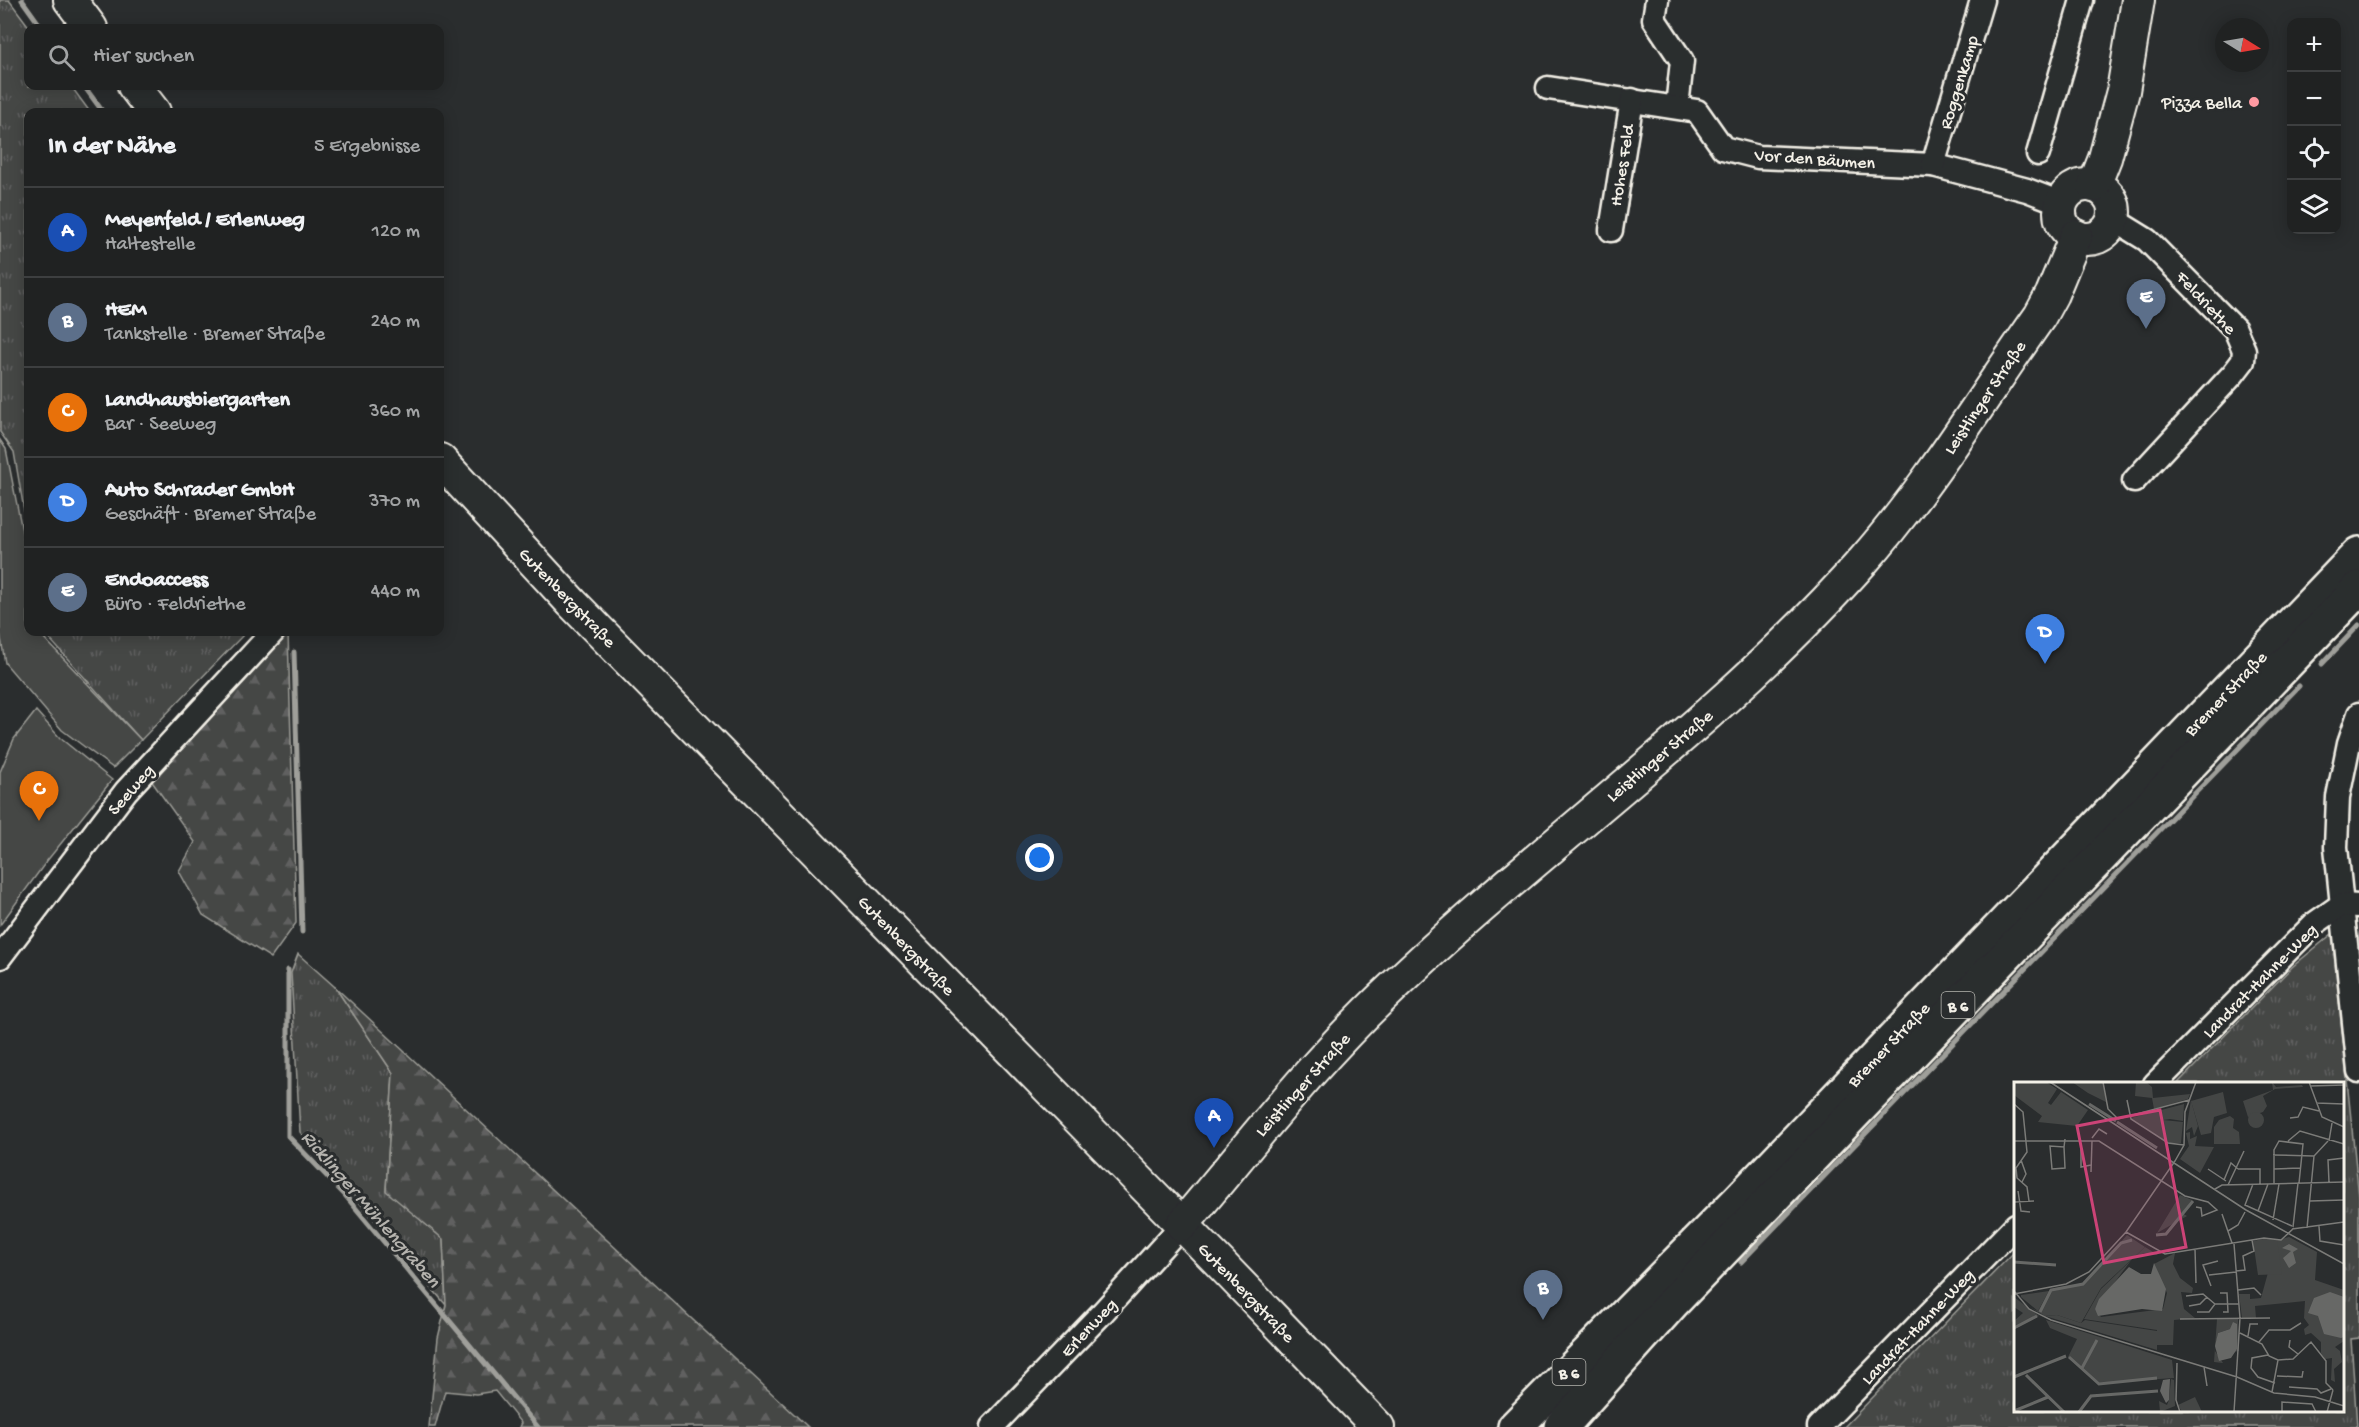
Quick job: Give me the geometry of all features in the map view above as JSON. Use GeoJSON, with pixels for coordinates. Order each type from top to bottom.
{"type":"FeatureCollection","features":[{"type":"Feature","properties":{"kind":"main road","name":"Bremer Straße"},"geometry":{"type":"LineString","coordinates":[[1513,1425],[1738,1200],[2359,554]]}},
{"type":"Feature","properties":{"kind":"main road","name":"Bremer Straße"},"geometry":{"type":"LineString","coordinates":[[1561,1427],[1673,1302],[2359,588]]}},
{"type":"Feature","properties":{"kind":"street"},"geometry":{"type":"LineString","coordinates":[[70,0],[88,24]]}},
{"type":"Feature","properties":{"kind":"street"},"geometry":{"type":"LineString","coordinates":[[1657,0],[1654,19],[1682,61],[1677,107]]}},
{"type":"Feature","properties":{"kind":"street","name":"Roggenkamp"},"geometry":{"type":"LineString","coordinates":[[1934,165],[1982,0]]}},
{"type":"Feature","properties":{"kind":"street"},"geometry":{"type":"LineString","coordinates":[[2038,154],[2082,0]]}},
{"type":"Feature","properties":{"kind":"street"},"geometry":{"type":"LineString","coordinates":[[2094,186],[2123,91],[2138,0]]}},
{"type":"Feature","properties":{"kind":"street","name":"Vor den Bäumen"},"geometry":{"type":"LineString","coordinates":[[1548,88],[1697,111],[1723,148],[1758,157],[1934,165],[2027,190],[2061,203]]}},
{"type":"Feature","properties":{"kind":"street"},"geometry":{"type":"LineString","coordinates":[[137,90],[151,108]]}},
{"type":"Feature","properties":{"kind":"street","name":"Hohes Feld"},"geometry":{"type":"LineString","coordinates":[[1611,230],[1632,100]]}},
{"type":"Feature","properties":{"kind":"street"},"geometry":{"type":"LineString","coordinates":[[2078,186],[2094,186],[2107,194],[2112,202],[2113,219],[2109,227],[2094,238],[2086,239],[2066,229],[2062,223],[2061,203],[2066,195],[2078,186]]}},
{"type":"Feature","properties":{"kind":"street","name":"Feldriethe"},"geometry":{"type":"LineString","coordinates":[[2113,219],[2147,240],[2235,329],[2244,350],[2243,361],[2233,374],[2134,481]]}},
{"type":"Feature","properties":{"kind":"street","name":"Leistlinger Straße"},"geometry":{"type":"LineString","coordinates":[[1182,1225],[1291,1093],[1389,990],[1496,894],[1700,721],[1794,634],[1862,562],[1908,507],[2040,316],[2052,294],[2076,236]]}},
{"type":"Feature","properties":{"kind":"street","name":"Gutenbergstraße"},"geometry":{"type":"LineString","coordinates":[[444,468],[572,603],[1182,1225],[1354,1413],[1377,1427]]}},
{"type":"Feature","properties":{"kind":"street","name":"Seeweg"},"geometry":{"type":"LineString","coordinates":[[0,957],[126,791],[269,636]]}},
{"type":"Feature","properties":{"kind":"street"},"geometry":{"type":"LineString","coordinates":[[2359,714],[2349,743],[2338,797],[2336,847],[2350,905],[2359,1071]]}},
{"type":"Feature","properties":{"kind":"street","name":"Landrat-Hahne-Weg"},"geometry":{"type":"LineString","coordinates":[[2155,1082],[2314,924],[2350,905]]}},
{"type":"Feature","properties":{"kind":"street","name":"Erlenweg"},"geometry":{"type":"LineString","coordinates":[[992,1427],[1103,1312],[1182,1225]]}},
{"type":"Feature","properties":{"kind":"street","name":"Landrat-Hahne-Weg"},"geometry":{"type":"LineString","coordinates":[[1819,1427],[2014,1227]]}},
{"type":"Feature","properties":{"kind":"green space"},"geometry":{"type":"Polygon","coordinates":[[[0,0],[9,0],[27,24],[24,24],[24,90],[74,90],[87,108],[24,108],[24,510],[14,452],[0,432],[0,0]]]}},
{"type":"Feature","properties":{"kind":"green space"},"geometry":{"type":"Polygon","coordinates":[[[0,440],[6,449],[24,541],[24,636],[43,636],[141,740],[113,768],[62,730],[5,663],[0,632],[0,440]]]}},
{"type":"Feature","properties":{"kind":"green space"},"geometry":{"type":"Polygon","coordinates":[[[47,636],[242,636],[141,740],[47,636]]]}},
{"type":"Feature","properties":{"kind":"green space"},"geometry":{"type":"Polygon","coordinates":[[[279,636],[288,636],[296,923],[271,958],[203,915],[179,871],[195,842],[148,776],[279,636]]]}},
{"type":"Feature","properties":{"kind":"green space"},"geometry":{"type":"Polygon","coordinates":[[[36,711],[60,738],[112,780],[46,862],[0,925],[0,772],[14,739],[36,711]]]}},
{"type":"Feature","properties":{"kind":"green space"},"geometry":{"type":"Polygon","coordinates":[[[2332,934],[2359,1197],[2359,1338],[2351,1339],[2357,1427],[1844,1427],[2014,1252],[2014,1412],[2344,1412],[2344,1082],[2179,1082],[2292,967],[2332,934]]]}},
{"type":"Feature","properties":{"kind":"green space"},"geometry":{"type":"Polygon","coordinates":[[[298,954],[335,987],[393,1073],[386,1190],[443,1239],[446,1305],[300,1132],[291,973],[298,954]]]}},
{"type":"Feature","properties":{"kind":"green space"},"geometry":{"type":"Polygon","coordinates":[[[335,987],[808,1427],[519,1427],[521,1423],[495,1391],[476,1394],[445,1391],[435,1427],[429,1427],[438,1338],[446,1305],[443,1239],[386,1191],[393,1073],[335,987]]]}},
{"type":"Feature","properties":{"kind":"waterway","name":"Ricklinger Mühlengraben"},"geometry":{"type":"LineString","coordinates":[[22,0],[39,24]]}},
{"type":"Feature","properties":{"kind":"waterway","name":"Ricklinger Mühlengraben"},"geometry":{"type":"LineString","coordinates":[[87,90],[100,108]]}},
{"type":"Feature","properties":{"kind":"waterway"},"geometry":{"type":"LineString","coordinates":[[2322,664],[2359,625]]}},
{"type":"Feature","properties":{"kind":"waterway","name":"Ricklinger Mühlengraben"},"geometry":{"type":"LineString","coordinates":[[294,652],[302,932]]}},
{"type":"Feature","properties":{"kind":"waterway"},"geometry":{"type":"LineString","coordinates":[[1741,1262],[2299,686]]}},
{"type":"Feature","properties":{"kind":"waterway","name":"Ricklinger Mühlengraben"},"geometry":{"type":"LineString","coordinates":[[288,970],[288,1136],[344,1194],[538,1427]]}},
{"type":"Feature","properties":{"kind":"place","name":"Pizza Bella"},"geometry":{"type":"Point","coordinates":[2254,102]}},
{"type":"Feature","properties":{"kind":"place","name":"Endoaccess"},"geometry":{"type":"Point","coordinates":[2146,329]}},
{"type":"Feature","properties":{"kind":"place","name":"Auto Schrader GmbH"},"geometry":{"type":"Point","coordinates":[2045,664]}},
{"type":"Feature","properties":{"kind":"place","name":"Landhausbiergarten"},"geometry":{"type":"Point","coordinates":[39,821]}},
{"type":"Feature","properties":{"kind":"place","name":"Meyenfeld / Erlenweg"},"geometry":{"type":"Point","coordinates":[1214,1148]}},
{"type":"Feature","properties":{"kind":"place","name":"HEM"},"geometry":{"type":"Point","coordinates":[1543,1320]}}]}
